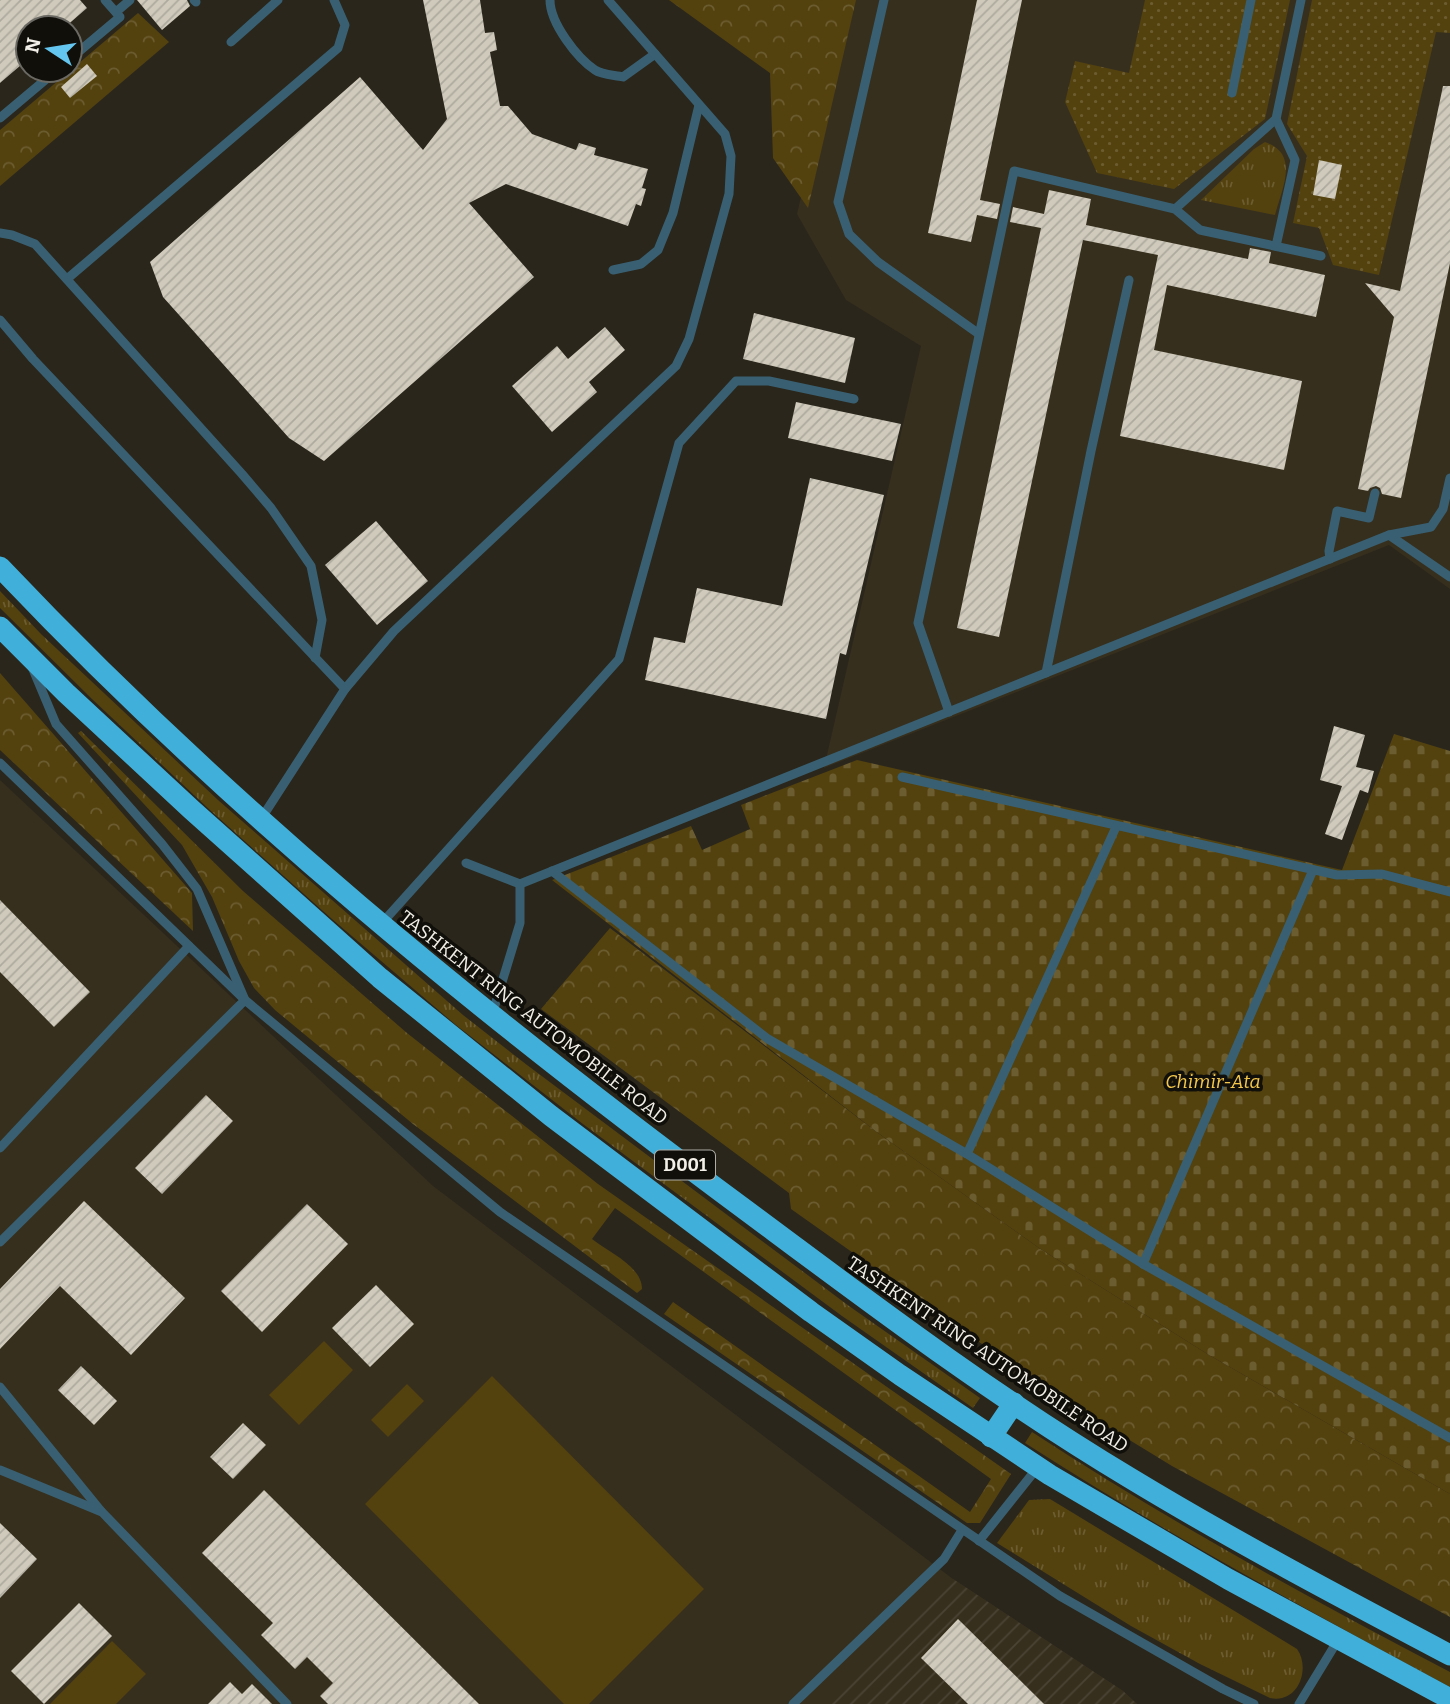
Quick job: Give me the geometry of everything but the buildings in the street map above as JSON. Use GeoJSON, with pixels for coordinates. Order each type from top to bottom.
{"type":"FeatureCollection","features":[{"type":"Feature","properties":{"kind":"highway","name":"TASHKENT RING AUTOMOBILE ROAD"},"geometry":{"type":"LineString","coordinates":[[0,567],[91,662],[261,819],[381,925],[631,1125],[804,1254],[1014,1404],[1130,1478],[1250,1549],[1450,1655]]}},
{"type":"Feature","properties":{"kind":"highway","name":"D001"},"geometry":{"type":"LineString","coordinates":[[0,627],[276,887],[465,1049],[811,1312],[1038,1467],[1228,1579],[1450,1699]]}},
{"type":"Feature","properties":{"kind":"highway"},"geometry":{"type":"LineString","coordinates":[[991,1437],[1014,1404]]}},
{"type":"Feature","properties":{"kind":"lane"},"geometry":{"type":"LineString","coordinates":[[84,47],[120,17],[105,0]]}},
{"type":"Feature","properties":{"kind":"lane"},"geometry":{"type":"LineString","coordinates":[[116,12],[130,0]]}},
{"type":"Feature","properties":{"kind":"lane"},"geometry":{"type":"LineString","coordinates":[[231,42],[278,0]]}},
{"type":"Feature","properties":{"kind":"lane"},"geometry":{"type":"LineString","coordinates":[[67,279],[338,48],[345,25],[334,0]]}},
{"type":"Feature","properties":{"kind":"lane"},"geometry":{"type":"LineString","coordinates":[[550,0],[550,8],[565,40],[597,72],[623,77],[655,54]]}},
{"type":"Feature","properties":{"kind":"lane"},"geometry":{"type":"LineString","coordinates":[[261,819],[345,689],[394,631],[676,366],[689,339],[729,194],[732,156],[725,134],[608,0]]}},
{"type":"Feature","properties":{"kind":"lane"},"geometry":{"type":"LineString","coordinates":[[884,0],[838,202],[849,234],[869,253],[979,334]]}},
{"type":"Feature","properties":{"kind":"lane"},"geometry":{"type":"LineString","coordinates":[[1232,93],[1251,0]]}},
{"type":"Feature","properties":{"kind":"lane"},"geometry":{"type":"LineString","coordinates":[[1175,209],[1276,120],[1301,0]]}},
{"type":"Feature","properties":{"kind":"lane"},"geometry":{"type":"LineString","coordinates":[[0,118],[40,84]]}},
{"type":"Feature","properties":{"kind":"lane"},"geometry":{"type":"LineString","coordinates":[[613,270],[641,264],[658,250],[673,213],[699,105]]}},
{"type":"Feature","properties":{"kind":"lane"},"geometry":{"type":"LineString","coordinates":[[1276,120],[1295,160],[1276,246]]}},
{"type":"Feature","properties":{"kind":"lane"},"geometry":{"type":"LineString","coordinates":[[949,712],[918,624],[1014,171],[1175,209],[1199,230],[1321,256]]}},
{"type":"Feature","properties":{"kind":"lane"},"geometry":{"type":"LineString","coordinates":[[0,233],[35,244],[271,508],[312,566],[322,620],[315,658]]}},
{"type":"Feature","properties":{"kind":"lane"},"geometry":{"type":"LineString","coordinates":[[1046,673],[1129,280]]}},
{"type":"Feature","properties":{"kind":"lane"},"geometry":{"type":"LineString","coordinates":[[0,320],[33,359],[345,689]]}},
{"type":"Feature","properties":{"kind":"lane"},"geometry":{"type":"LineString","coordinates":[[381,925],[619,659],[679,443],[736,381],[769,381],[854,399]]}},
{"type":"Feature","properties":{"kind":"lane"},"geometry":{"type":"LineString","coordinates":[[466,863],[520,884],[1389,535],[1431,527],[1443,509],[1450,478]]}},
{"type":"Feature","properties":{"kind":"lane"},"geometry":{"type":"LineString","coordinates":[[1330,559],[1329,551],[1337,511],[1369,518],[1375,493]]}},
{"type":"Feature","properties":{"kind":"lane"},"geometry":{"type":"LineString","coordinates":[[1389,535],[1450,577]]}},
{"type":"Feature","properties":{"kind":"lane"},"geometry":{"type":"LineString","coordinates":[[26,653],[56,724],[162,844],[197,889],[245,1000]]}},
{"type":"Feature","properties":{"kind":"lane"},"geometry":{"type":"LineString","coordinates":[[0,763],[245,1000],[500,1212],[1060,1597],[1254,1704]]}},
{"type":"Feature","properties":{"kind":"lane"},"geometry":{"type":"LineString","coordinates":[[902,777],[1313,870],[1337,875],[1382,874],[1450,892]]}},
{"type":"Feature","properties":{"kind":"lane"},"geometry":{"type":"LineString","coordinates":[[967,1154],[1115,827]]}},
{"type":"Feature","properties":{"kind":"lane"},"geometry":{"type":"LineString","coordinates":[[1143,1264],[1313,870]]}},
{"type":"Feature","properties":{"kind":"lane"},"geometry":{"type":"LineString","coordinates":[[552,871],[768,1039],[967,1154],[1143,1264],[1450,1438]]}},
{"type":"Feature","properties":{"kind":"lane"},"geometry":{"type":"LineString","coordinates":[[492,1016],[520,923],[520,884]]}},
{"type":"Feature","properties":{"kind":"lane"},"geometry":{"type":"LineString","coordinates":[[0,1148],[189,946]]}},
{"type":"Feature","properties":{"kind":"lane"},"geometry":{"type":"LineString","coordinates":[[0,1242],[245,1000]]}},
{"type":"Feature","properties":{"kind":"lane"},"geometry":{"type":"LineString","coordinates":[[0,1387],[102,1512],[287,1704]]}},
{"type":"Feature","properties":{"kind":"lane"},"geometry":{"type":"LineString","coordinates":[[979,1541],[1038,1467]]}},
{"type":"Feature","properties":{"kind":"lane"},"geometry":{"type":"LineString","coordinates":[[0,1470],[102,1512]]}},
{"type":"Feature","properties":{"kind":"lane"},"geometry":{"type":"LineString","coordinates":[[793,1704],[944,1559],[962,1530]]}},
{"type":"Feature","properties":{"kind":"lane"},"geometry":{"type":"LineString","coordinates":[[1299,1704],[1339,1639]]}},
{"type":"Feature","properties":{"kind":"shaded area"},"geometry":{"type":"Polygon","coordinates":[[[847,0],[1450,0],[1450,589],[1389,545],[824,768],[921,346],[846,300],[797,214],[847,0]]]}},
{"type":"Feature","properties":{"kind":"shaded area"},"geometry":{"type":"Polygon","coordinates":[[[0,780],[433,1186],[953,1579],[1123,1691],[1137,1704],[0,1704],[0,780]]]}},
{"type":"Feature","properties":{"kind":"shaded area"},"geometry":{"type":"Polygon","coordinates":[[[953,1579],[1123,1691],[1137,1704],[830,1704],[953,1579]]]}},
{"type":"Feature","properties":{"kind":"green space"},"geometry":{"type":"Polygon","coordinates":[[[669,0],[856,0],[808,208],[773,158],[770,73],[669,0]]]}},
{"type":"Feature","properties":{"kind":"green space"},"geometry":{"type":"Polygon","coordinates":[[[1145,0],[1290,0],[1265,119],[1174,189],[1097,173],[1065,102],[1075,61],[1129,73],[1145,0]]]}},
{"type":"Feature","properties":{"kind":"green space"},"geometry":{"type":"Polygon","coordinates":[[[1312,0],[1450,0],[1450,33],[1436,32],[1379,275],[1333,265],[1319,228],[1293,223],[1307,156],[1287,124],[1312,0]]]}},
{"type":"Feature","properties":{"kind":"green space"},"geometry":{"type":"Polygon","coordinates":[[[138,13],[169,42],[0,186],[0,130],[54,84],[84,84],[84,59],[138,13]]]}},
{"type":"Feature","properties":{"kind":"green space"},"geometry":{"type":"Polygon","coordinates":[[[1265,142],[1276,147],[1285,163],[1286,173],[1275,215],[1201,200],[1254,149],[1265,142]]]}},
{"type":"Feature","properties":{"kind":"green space"},"geometry":{"type":"Polygon","coordinates":[[[0,591],[41,634],[218,800],[463,1015],[849,1306],[980,1398],[973,1408],[842,1316],[583,1124],[456,1025],[211,811],[92,699],[0,608],[0,591]]]}},
{"type":"Feature","properties":{"kind":"green space"},"geometry":{"type":"Polygon","coordinates":[[[0,673],[192,893],[193,931],[0,750],[0,673]]]}},
{"type":"Feature","properties":{"kind":"green space"},"geometry":{"type":"Polygon","coordinates":[[[81,731],[243,891],[407,1033],[598,1184],[1011,1474],[980,1523],[967,1523],[664,1314],[673,1302],[970,1512],[991,1479],[615,1208],[592,1239],[623,1260],[636,1273],[642,1289],[637,1293],[413,1124],[275,1010],[254,988],[239,961],[212,897],[182,845],[78,733],[81,731]]]}},
{"type":"Feature","properties":{"kind":"green space","name":"Chimir-Ata"},"geometry":{"type":"Polygon","coordinates":[[[1394,734],[1450,751],[1450,1494],[1209,1355],[1039,1248],[878,1133],[552,880],[691,826],[702,850],[750,829],[741,805],[857,760],[1342,870],[1394,734]]]}},
{"type":"Feature","properties":{"kind":"green space"},"geometry":{"type":"Polygon","coordinates":[[[610,928],[878,1133],[1039,1248],[1209,1355],[1450,1494],[1450,1617],[1172,1466],[999,1356],[791,1209],[789,1193],[541,1009],[610,928]]]}},
{"type":"Feature","properties":{"kind":"green space"},"geometry":{"type":"Polygon","coordinates":[[[324,1341],[353,1370],[299,1425],[269,1395],[324,1341]]]}},
{"type":"Feature","properties":{"kind":"green space"},"geometry":{"type":"Polygon","coordinates":[[[492,1376],[704,1589],[589,1704],[564,1704],[365,1504],[492,1376]]]}},
{"type":"Feature","properties":{"kind":"green space"},"geometry":{"type":"Polygon","coordinates":[[[407,1384],[424,1401],[388,1437],[371,1420],[407,1384]]]}},
{"type":"Feature","properties":{"kind":"green space"},"geometry":{"type":"Polygon","coordinates":[[[1032,1432],[1238,1557],[1450,1672],[1450,1687],[1129,1508],[1025,1443],[1032,1432]]]}},
{"type":"Feature","properties":{"kind":"green space"},"geometry":{"type":"Polygon","coordinates":[[[1050,1499],[1297,1649],[1303,1666],[1295,1690],[1288,1696],[1270,1698],[1200,1664],[1131,1626],[997,1543],[1029,1500],[1050,1499]]]}},
{"type":"Feature","properties":{"kind":"green space"},"geometry":{"type":"Polygon","coordinates":[[[112,1641],[146,1674],[116,1704],[50,1704],[112,1641]]]}}]}
